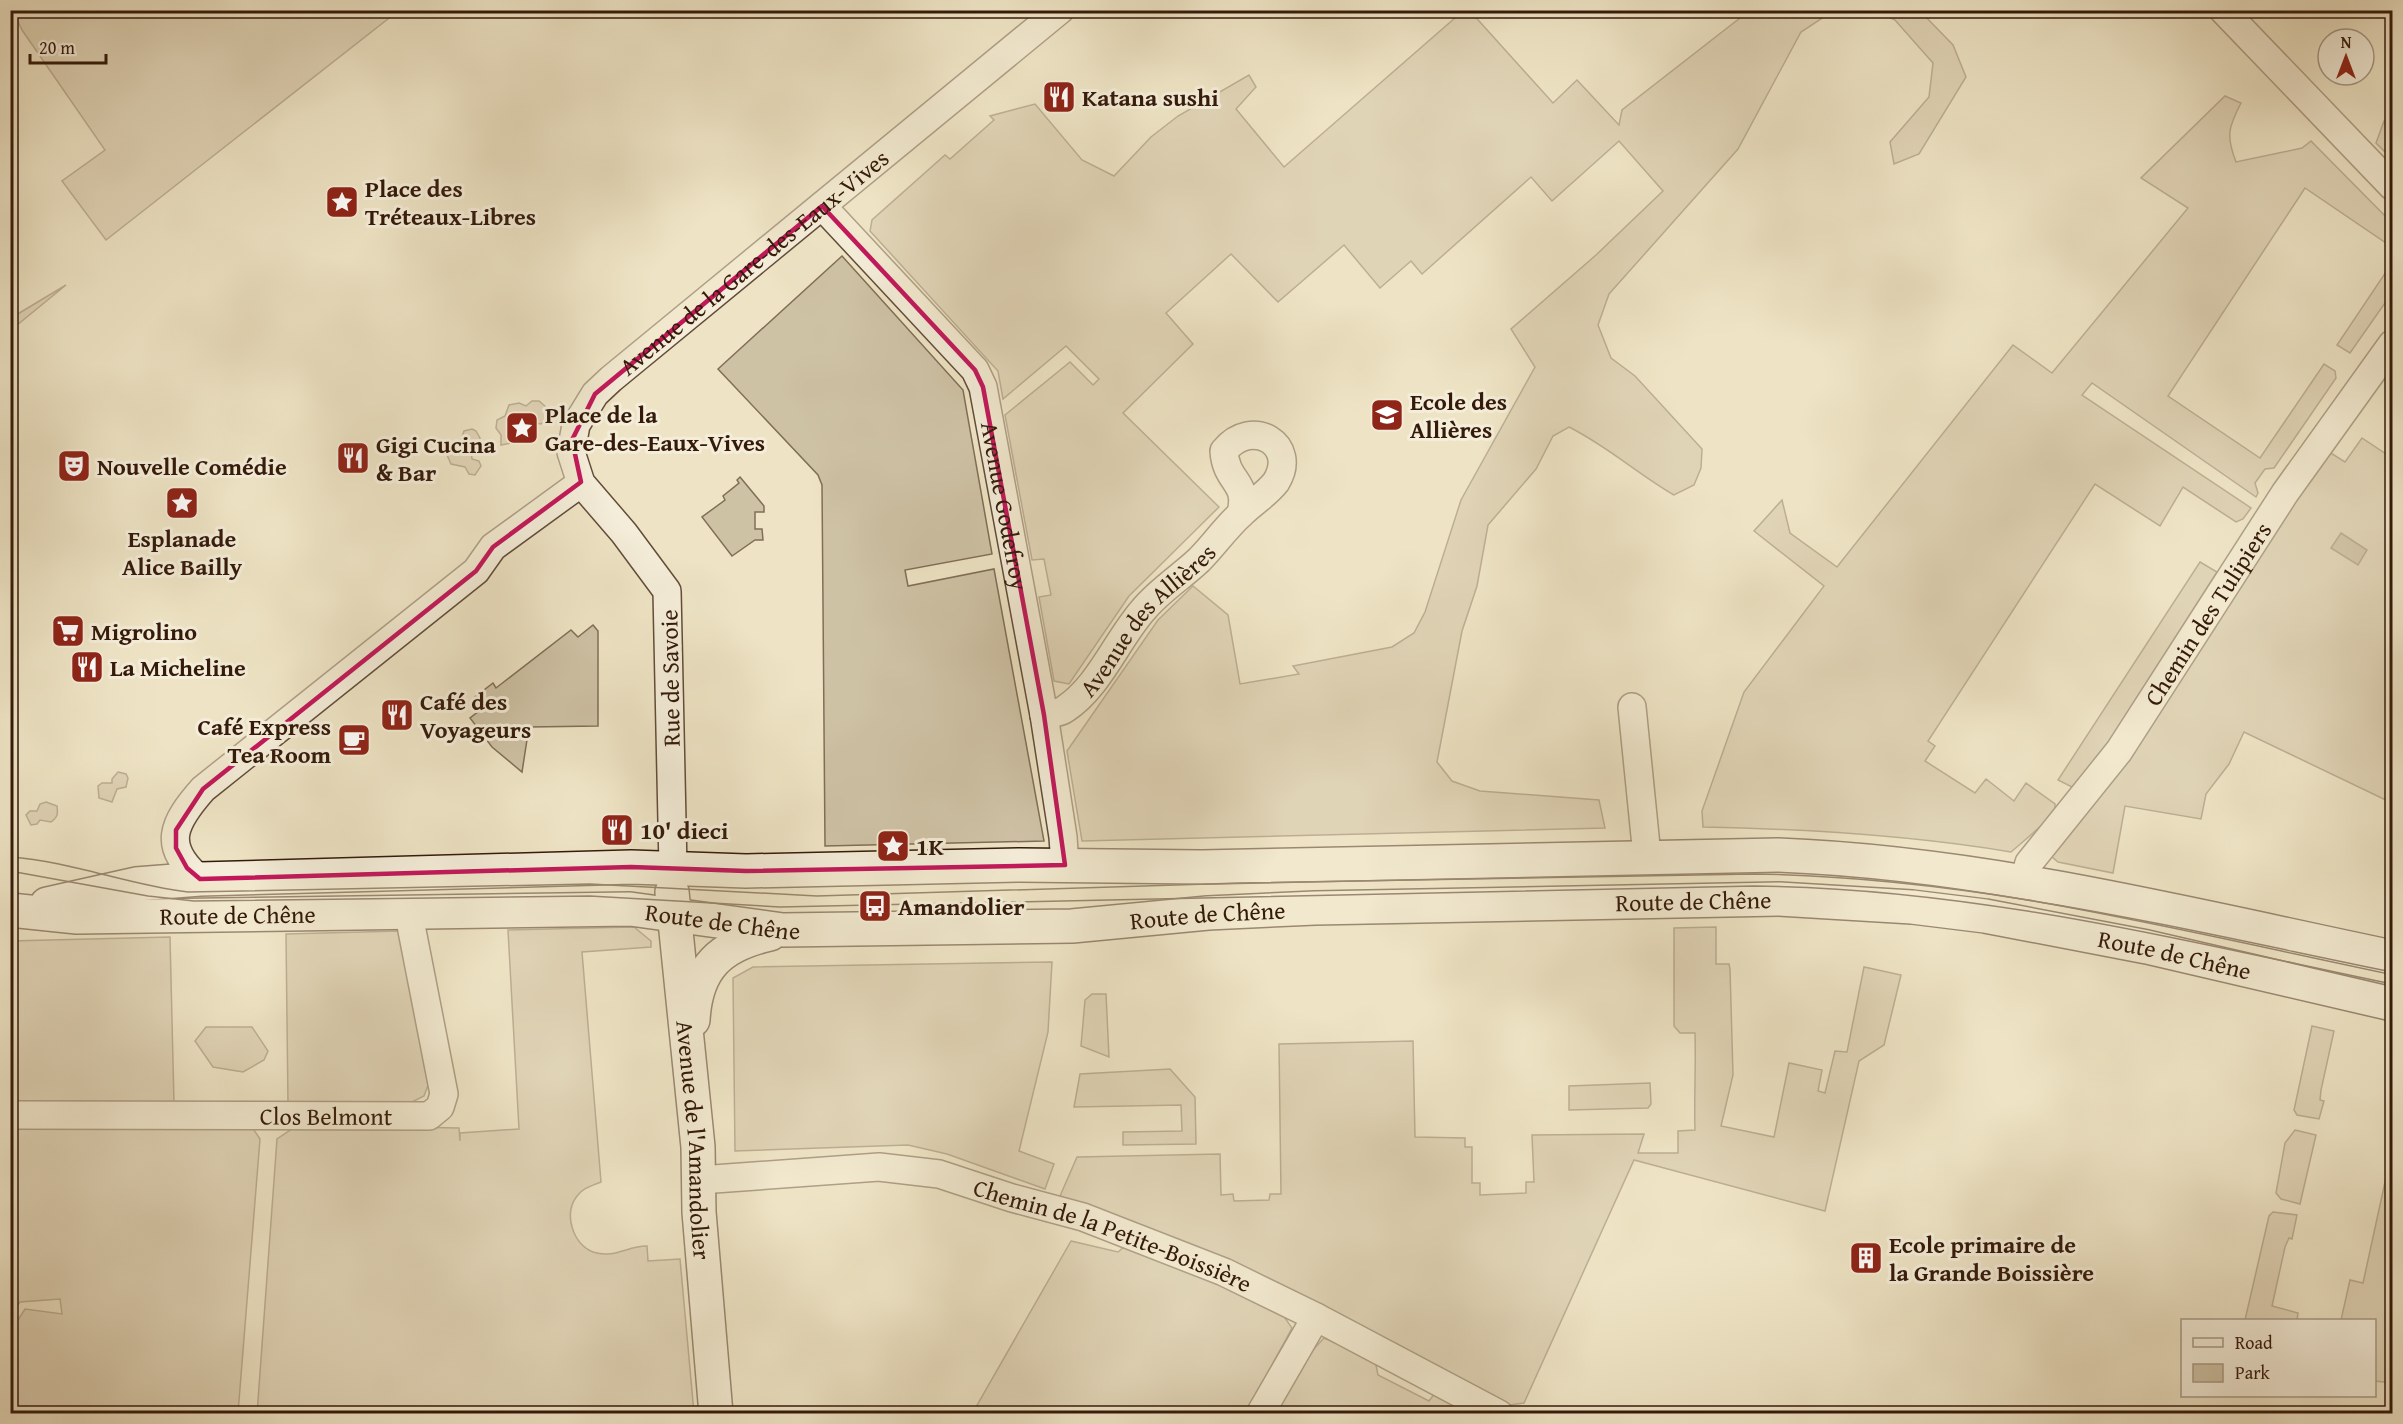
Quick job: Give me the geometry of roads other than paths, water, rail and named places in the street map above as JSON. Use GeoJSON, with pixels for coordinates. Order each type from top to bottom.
{"type":"FeatureCollection","features":[{"type":"Feature","properties":{"kind":"main road","name":"Route de Chêne"},"geometry":{"type":"LineString","coordinates":[[13,910],[136,884],[201,879],[673,868],[746,871],[1065,865],[1202,867],[1647,856],[1830,857],[1915,866],[2023,882],[2392,957]]}},
{"type":"Feature","properties":{"kind":"main road","name":"Avenue de l'Amandolier"},"geometry":{"type":"LineString","coordinates":[[673,868],[674,913],[700,1180],[699,1212],[716,1413]]}},
{"type":"Feature","properties":{"kind":"main road","name":"Route de Chêne"},"geometry":{"type":"LineString","coordinates":[[13,910],[77,917],[408,910],[630,909],[674,913],[754,928],[783,930],[1072,926],[1208,913],[1315,908],[1779,899],[1912,907],[1985,916],[2146,947],[2392,1004]]}},
{"type":"Feature","properties":{"kind":"main road"},"geometry":{"type":"LineString","coordinates":[[690,1063],[693,1014],[700,985],[709,966],[719,954],[734,944],[783,930]]}},
{"type":"Feature","properties":{"kind":"street","name":"Avenue de la Gare-des-Eaux-Vives"},"geometry":{"type":"LineString","coordinates":[[581,483],[573,460],[572,440],[576,425],[595,394],[1060,10]]}},
{"type":"Feature","properties":{"kind":"street"},"geometry":{"type":"LineString","coordinates":[[2223,10],[2392,186]]}},
{"type":"Feature","properties":{"kind":"street","name":"Avenue Godefroy"},"geometry":{"type":"LineString","coordinates":[[822,207],[975,370],[983,387],[1044,716],[1063,837],[1065,865]]}},
{"type":"Feature","properties":{"kind":"street","name":"Chemin des Tulipiers"},"geometry":{"type":"LineString","coordinates":[[2023,882],[2029,863],[2118,751],[2285,493],[2392,344]]}},
{"type":"Feature","properties":{"kind":"street"},"geometry":{"type":"LineString","coordinates":[[201,879],[180,858],[175,836],[185,809],[202,789],[476,571],[492,547],[581,483]]}},
{"type":"Feature","properties":{"kind":"street","name":"Rue de Savoie"},"geometry":{"type":"LineString","coordinates":[[581,483],[624,533],[667,591],[673,868]]}},
{"type":"Feature","properties":{"kind":"street","name":"Avenue des Allières"},"geometry":{"type":"LineString","coordinates":[[1044,716],[1064,710],[1083,694],[1144,608],[1200,559],[1242,513]]}},
{"type":"Feature","properties":{"kind":"street"},"geometry":{"type":"LineString","coordinates":[[1632,707],[1647,856]]}},
{"type":"Feature","properties":{"kind":"street","name":"Clos Belmont"},"geometry":{"type":"LineString","coordinates":[[10,1115],[429,1116],[440,1107],[444,1094],[408,910]]}},
{"type":"Feature","properties":{"kind":"street","name":"Chemin de la Petite-Boissière"},"geometry":{"type":"LineString","coordinates":[[700,1180],[879,1167],[939,1174],[1012,1198],[1083,1217],[1224,1272],[1316,1317],[1499,1413]]}},
{"type":"Feature","properties":{"kind":"street"},"geometry":{"type":"LineString","coordinates":[[1260,1413],[1316,1317]]}},
{"type":"Feature","properties":{"kind":"tram line"},"geometry":{"type":"LineString","coordinates":[[10,857],[55,863],[188,892],[590,884],[817,896],[1240,883],[1754,874],[1835,877],[1996,895],[2075,908],[2392,972]]}},
{"type":"Feature","properties":{"kind":"tram line"},"geometry":{"type":"LineString","coordinates":[[10,871],[148,896],[194,901],[590,896],[780,907],[1754,886],[1836,889],[1916,896],[2076,919],[2392,984]]}},
{"type":"Feature","properties":{"kind":"place","name":"Katana sushi"},"geometry":{"type":"Point","coordinates":[1059,97]}},
{"type":"Feature","properties":{"kind":"place","name":"Place des Tréteaux-Libres"},"geometry":{"type":"Point","coordinates":[342,202]}},
{"type":"Feature","properties":{"kind":"place","name":"Ecole des Allières"},"geometry":{"type":"Point","coordinates":[1387,415]}},
{"type":"Feature","properties":{"kind":"place","name":"Place de la Gare-des-Eaux-Vives"},"geometry":{"type":"Point","coordinates":[522,428]}},
{"type":"Feature","properties":{"kind":"place","name":"Gigi Cucina & Bar"},"geometry":{"type":"Point","coordinates":[353,458]}},
{"type":"Feature","properties":{"kind":"place","name":"Nouvelle Comédie"},"geometry":{"type":"Point","coordinates":[74,466]}},
{"type":"Feature","properties":{"kind":"place","name":"Esplanade Alice Bailly"},"geometry":{"type":"Point","coordinates":[182,503]}},
{"type":"Feature","properties":{"kind":"place","name":"Migrolino"},"geometry":{"type":"Point","coordinates":[68,631]}},
{"type":"Feature","properties":{"kind":"place","name":"La Micheline"},"geometry":{"type":"Point","coordinates":[87,667]}},
{"type":"Feature","properties":{"kind":"place","name":"Café des Voyageurs"},"geometry":{"type":"Point","coordinates":[397,715]}},
{"type":"Feature","properties":{"kind":"place","name":"Café Express Tea Room"},"geometry":{"type":"Point","coordinates":[354,740]}},
{"type":"Feature","properties":{"kind":"place","name":"10' dieci"},"geometry":{"type":"Point","coordinates":[617,830]}},
{"type":"Feature","properties":{"kind":"place","name":"1K"},"geometry":{"type":"Point","coordinates":[893,846]}},
{"type":"Feature","properties":{"kind":"place","name":"Amandolier"},"geometry":{"type":"Point","coordinates":[875,906]}},
{"type":"Feature","properties":{"kind":"place","name":"Ecole primaire de la Grande Boissière"},"geometry":{"type":"Point","coordinates":[1866,1258]}}]}
